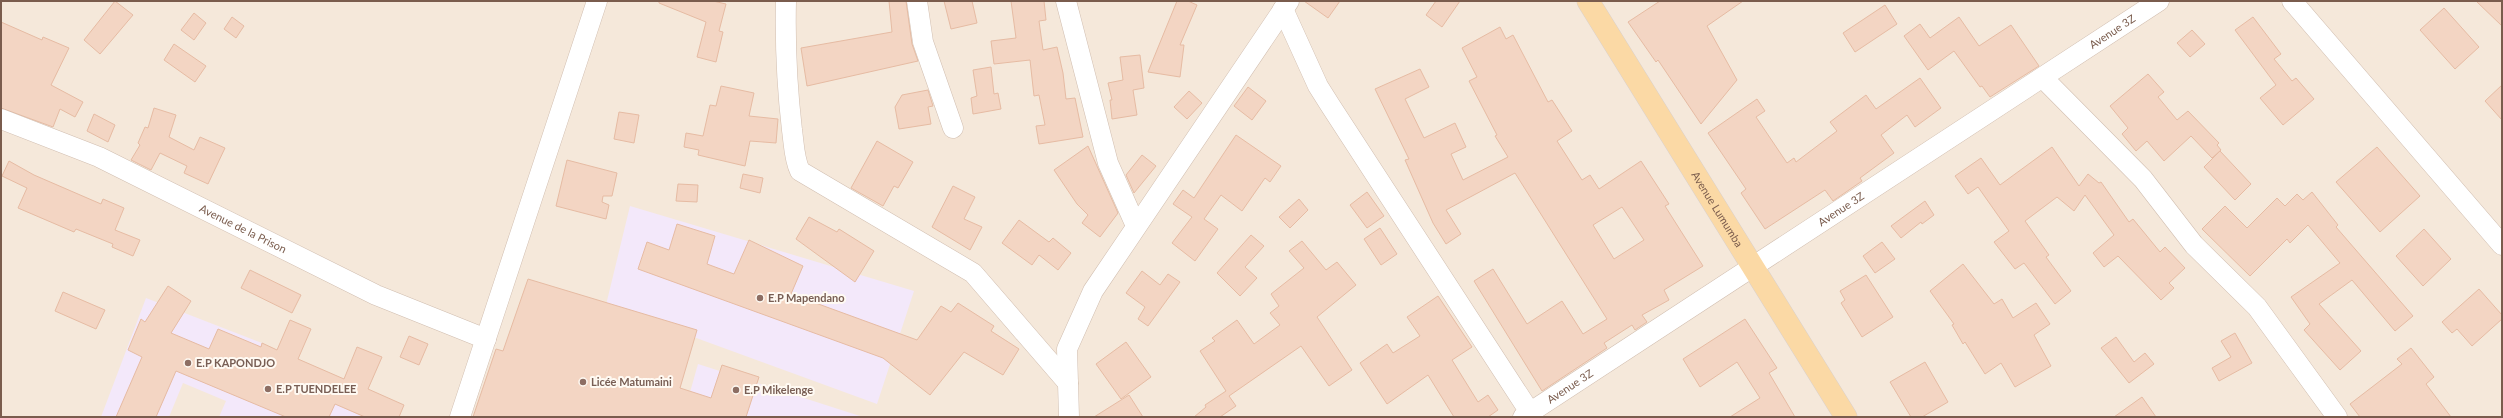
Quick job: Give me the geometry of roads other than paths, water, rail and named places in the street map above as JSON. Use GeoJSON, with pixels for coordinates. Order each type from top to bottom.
{"type":"FeatureCollection","features":[{"type":"Feature","properties":{"kind":"main road","name":"Avenue Lumumba"},"geometry":{"type":"LineString","coordinates":[[1588,1],[1846,417]]}},
{"type":"Feature","properties":{"kind":"street"},"geometry":{"type":"LineString","coordinates":[[460,417],[597,1]]}},
{"type":"Feature","properties":{"kind":"street"},"geometry":{"type":"LineString","coordinates":[[786,1],[785,35],[790,113],[796,163],[800,171],[973,273],[1068,383]]}},
{"type":"Feature","properties":{"kind":"street"},"geometry":{"type":"LineString","coordinates":[[917,1],[923,42],[953,128]]}},
{"type":"Feature","properties":{"kind":"street"},"geometry":{"type":"LineString","coordinates":[[1066,1],[1108,163],[1136,226]]}},
{"type":"Feature","properties":{"kind":"street","name":"Avenue 3Z"},"geometry":{"type":"LineString","coordinates":[[1529,416],[1753,267],[2159,1]]}},
{"type":"Feature","properties":{"kind":"street"},"geometry":{"type":"LineString","coordinates":[[2292,1],[2502,245]]}},
{"type":"Feature","properties":{"kind":"street"},"geometry":{"type":"LineString","coordinates":[[1069,417],[1067,349],[1093,291],[1286,5]]}},
{"type":"Feature","properties":{"kind":"street"},"geometry":{"type":"LineString","coordinates":[[1286,5],[1322,92],[1529,416]]}},
{"type":"Feature","properties":{"kind":"street"},"geometry":{"type":"LineString","coordinates":[[2043,78],[2143,179],[2194,244],[2257,307],[2337,417]]}},
{"type":"Feature","properties":{"kind":"street","name":"Avenue de la Prison"},"geometry":{"type":"LineString","coordinates":[[1,118],[99,157],[376,295],[486,339]]}},
{"type":"Feature","properties":{"kind":"place","name":"E.P Mapendano"},"geometry":{"type":"Point","coordinates":[760,298]}},
{"type":"Feature","properties":{"kind":"place","name":"E.P KAPONDJO"},"geometry":{"type":"Point","coordinates":[188,363]}},
{"type":"Feature","properties":{"kind":"place","name":"Licée Matumaini"},"geometry":{"type":"Point","coordinates":[583,382]}},
{"type":"Feature","properties":{"kind":"place","name":"E.P TUENDELEE"},"geometry":{"type":"Point","coordinates":[268,389]}},
{"type":"Feature","properties":{"kind":"place","name":"E.P Mikelenge"},"geometry":{"type":"Point","coordinates":[736,390]}}]}
